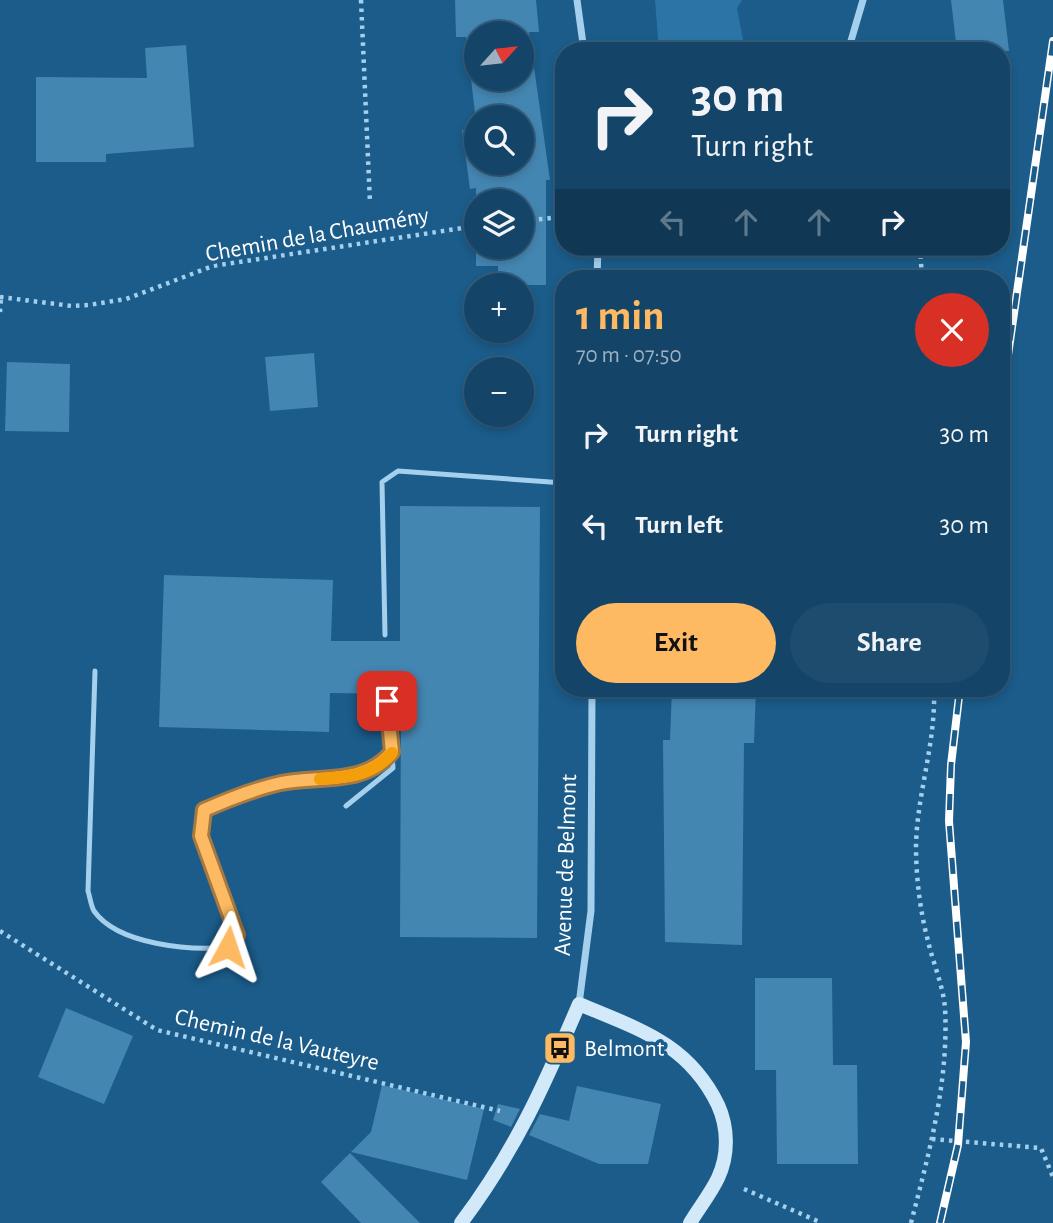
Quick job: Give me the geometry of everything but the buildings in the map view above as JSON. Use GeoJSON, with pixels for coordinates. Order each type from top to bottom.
{"type":"FeatureCollection","features":[{"type":"Feature","properties":{"kind":"street"},"geometry":{"type":"LineString","coordinates":[[577,0],[583,42]]}},
{"type":"Feature","properties":{"kind":"street"},"geometry":{"type":"LineString","coordinates":[[851,42],[863,0]]}},
{"type":"Feature","properties":{"kind":"street","name":"Avenue de Belmont"},"geometry":{"type":"LineString","coordinates":[[461,1223],[498,1173],[526,1124],[579,1004],[591,911],[592,697]]}},
{"type":"Feature","properties":{"kind":"street"},"geometry":{"type":"LineString","coordinates":[[579,1004],[633,1027],[671,1049],[696,1068],[711,1091],[723,1116],[727,1146],[719,1176],[690,1223]]}},
{"type":"Feature","properties":{"kind":"lane"},"geometry":{"type":"LineString","coordinates":[[385,635],[382,482],[398,471],[555,482]]}},
{"type":"Feature","properties":{"kind":"lane"},"geometry":{"type":"LineString","coordinates":[[94,671],[88,891],[93,911],[113,928],[173,948],[228,947],[237,935],[201,836],[204,810],[246,792],[284,782],[362,775],[381,765],[392,752]]}},
{"type":"Feature","properties":{"kind":"lane"},"geometry":{"type":"LineString","coordinates":[[346,806],[393,768],[387,701]]}},
{"type":"Feature","properties":{"kind":"path"},"geometry":{"type":"LineString","coordinates":[[361,0],[370,203]]}},
{"type":"Feature","properties":{"kind":"path"},"geometry":{"type":"LineString","coordinates":[[534,219],[555,217]]}},
{"type":"Feature","properties":{"kind":"path","name":"Chemin de la Chaumény"},"geometry":{"type":"LineString","coordinates":[[1,298],[72,306],[89,305],[126,299],[213,266],[464,228]]}},
{"type":"Feature","properties":{"kind":"path"},"geometry":{"type":"LineString","coordinates":[[0,312],[1,298]]}},
{"type":"Feature","properties":{"kind":"path"},"geometry":{"type":"LineString","coordinates":[[911,1223],[932,1139],[944,1069],[945,1008],[927,941],[916,844],[935,723],[934,697]]}},
{"type":"Feature","properties":{"kind":"path","name":"Chemin de la Vauteyre"},"geometry":{"type":"LineString","coordinates":[[0,931],[157,1030],[495,1108],[526,1124]]}},
{"type":"Feature","properties":{"kind":"path"},"geometry":{"type":"LineString","coordinates":[[932,1139],[1041,1148],[1053,1177]]}},
{"type":"Feature","properties":{"kind":"path"},"geometry":{"type":"LineString","coordinates":[[744,1189],[821,1223]]}},
{"type":"Feature","properties":{"kind":"shaded area"},"geometry":{"type":"Polygon","coordinates":[[[655,0],[742,0],[737,8],[743,42],[658,42],[655,0]]]}},
{"type":"Feature","properties":{"kind":"railway"},"geometry":{"type":"LineString","coordinates":[[1010,341],[1053,41]]}},
{"type":"Feature","properties":{"kind":"railway"},"geometry":{"type":"LineString","coordinates":[[940,1223],[958,1145],[966,1042],[949,821],[951,765],[959,697]]}},
{"type":"Feature","properties":{"kind":"slow traffic"},"geometry":{"type":"LineString","coordinates":[[320,779],[362,775],[381,765],[392,753]]}},
{"type":"Feature","properties":{"kind":"place","name":"Belmont"},"geometry":{"type":"Point","coordinates":[560,1048]}},
{"type":"Feature","properties":{"kind":"route"},"geometry":{"type":"LineString","coordinates":[[228,947],[237,935],[201,836],[204,810],[246,792],[284,782],[362,775],[381,765],[392,752],[387,701]]}}]}
